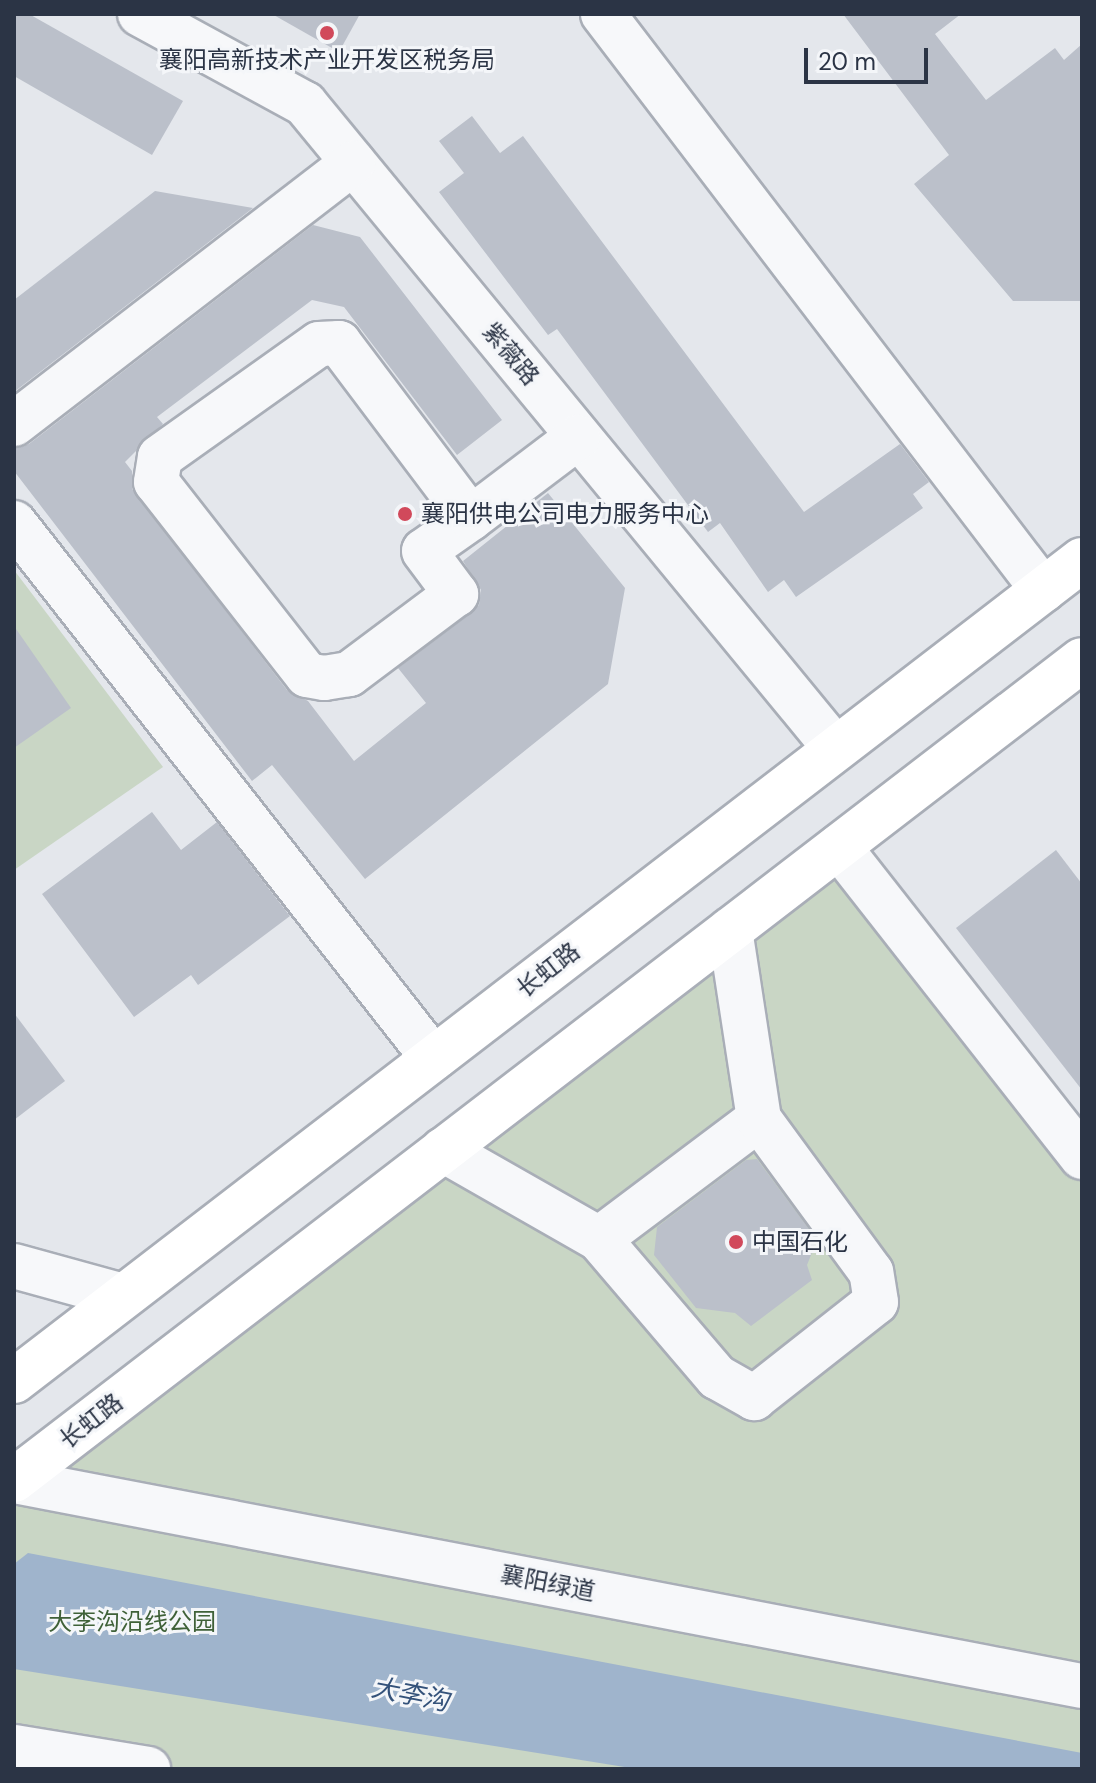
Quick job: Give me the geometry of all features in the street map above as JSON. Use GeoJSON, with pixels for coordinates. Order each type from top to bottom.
{"type":"FeatureCollection","features":[{"type":"Feature","properties":{"kind":"highway","name":"长虹路"},"geometry":{"type":"LineString","coordinates":[[14,1381],[1082,560]]}},
{"type":"Feature","properties":{"kind":"highway","name":"长虹路"},"geometry":{"type":"LineString","coordinates":[[14,1480],[1082,660]]}},
{"type":"Feature","properties":{"kind":"street","name":"紫薇路"},"geometry":{"type":"LineString","coordinates":[[140,14],[305,104],[836,749]]}},
{"type":"Feature","properties":{"kind":"street"},"geometry":{"type":"LineString","coordinates":[[603,14],[1043,590]]}},
{"type":"Feature","properties":{"kind":"street"},"geometry":{"type":"LineString","coordinates":[[14,424],[353,163]]}},
{"type":"Feature","properties":{"kind":"street"},"geometry":{"type":"LineString","coordinates":[[471,518],[339,343],[319,344],[160,457],[156,482],[307,675],[324,678],[349,674],[456,594],[424,551],[471,518],[578,437]]}},
{"type":"Feature","properties":{"kind":"street"},"geometry":{"type":"LineString","coordinates":[[14,523],[433,1058]]}},
{"type":"Feature","properties":{"kind":"street"},"geometry":{"type":"LineString","coordinates":[[839,847],[1082,1157]]}},
{"type":"Feature","properties":{"kind":"street"},"geometry":{"type":"LineString","coordinates":[[443,1150],[599,1239],[717,1377],[754,1398],[876,1302],[871,1272],[759,1119],[730,930]]}},
{"type":"Feature","properties":{"kind":"street"},"geometry":{"type":"LineString","coordinates":[[599,1239],[759,1119]]}},
{"type":"Feature","properties":{"kind":"street"},"geometry":{"type":"LineString","coordinates":[[14,1266],[123,1296]]}},
{"type":"Feature","properties":{"kind":"street","name":"襄阳绿道"},"geometry":{"type":"LineString","coordinates":[[14,1480],[1082,1686]]}},
{"type":"Feature","properties":{"kind":"street"},"geometry":{"type":"LineString","coordinates":[[14,1747],[148,1769]]}},
{"type":"Feature","properties":{"kind":"green space"},"geometry":{"type":"Polygon","coordinates":[[[14,570],[163,767],[14,870],[14,570]]]}},
{"type":"Feature","properties":{"kind":"green space","name":"大李沟沿线公园"},"geometry":{"type":"Polygon","coordinates":[[[840,865],[1082,1175],[1082,1769],[14,1769],[14,1481],[840,865]]]}},
{"type":"Feature","properties":{"kind":"water","name":"大李沟"},"geometry":{"type":"Polygon","coordinates":[[[28,1553],[1082,1753],[1082,1769],[637,1769],[14,1669],[14,1564],[28,1553]]]}},
{"type":"Feature","properties":{"kind":"building"},"geometry":{"type":"Polygon","coordinates":[[[14,14],[29,14],[183,101],[152,155],[14,76],[14,14]]]}},
{"type":"Feature","properties":{"kind":"building","name":"襄阳高新技术产业开发区税务局"},"geometry":{"type":"Polygon","coordinates":[[[272,14],[360,14],[339,52],[272,14]]]}},
{"type":"Feature","properties":{"kind":"building"},"geometry":{"type":"Polygon","coordinates":[[[843,14],[961,14],[935,34],[986,100],[1055,48],[1064,60],[1082,44],[1082,301],[1013,301],[914,184],[949,155],[843,14]]]}},
{"type":"Feature","properties":{"kind":"building"},"geometry":{"type":"Polygon","coordinates":[[[472,116],[500,153],[523,136],[804,512],[900,444],[929,482],[913,494],[923,508],[796,597],[784,580],[768,592],[720,523],[708,532],[557,329],[548,335],[439,192],[464,173],[439,141],[472,116]]]}},
{"type":"Feature","properties":{"kind":"building"},"geometry":{"type":"Polygon","coordinates":[[[155,191],[253,208],[14,392],[14,300],[155,191]]]}},
{"type":"Feature","properties":{"kind":"building"},"geometry":{"type":"Polygon","coordinates":[[[313,225],[360,237],[502,420],[457,455],[344,307],[312,300],[157,417],[163,424],[125,462],[132,471],[132,489],[287,690],[308,701],[354,761],[426,703],[398,668],[479,605],[481,590],[463,561],[548,493],[625,588],[608,684],[365,879],[272,765],[252,781],[14,471],[14,448],[29,444],[313,225]]]}},
{"type":"Feature","properties":{"kind":"building"},"geometry":{"type":"Polygon","coordinates":[[[14,626],[71,708],[14,748],[14,626]]]}},
{"type":"Feature","properties":{"kind":"building"},"geometry":{"type":"Polygon","coordinates":[[[152,812],[181,850],[217,822],[290,916],[198,985],[191,975],[134,1017],[42,894],[152,812]]]}},
{"type":"Feature","properties":{"kind":"building"},"geometry":{"type":"Polygon","coordinates":[[[1056,850],[1082,884],[1082,1090],[956,928],[1056,850]]]}},
{"type":"Feature","properties":{"kind":"building"},"geometry":{"type":"Polygon","coordinates":[[[14,1013],[65,1081],[14,1120],[14,1013]]]}},
{"type":"Feature","properties":{"kind":"building","name":"中国石化"},"geometry":{"type":"Polygon","coordinates":[[[757,1159],[817,1240],[807,1265],[812,1280],[751,1326],[735,1313],[696,1308],[654,1255],[657,1227],[746,1160],[757,1159]]]}},
{"type":"Feature","properties":{"kind":"place","name":"襄阳高新技术产业开发区税务局"},"geometry":{"type":"Point","coordinates":[327,33]}},
{"type":"Feature","properties":{"kind":"place","name":"襄阳供电公司电力服务中心"},"geometry":{"type":"Point","coordinates":[405,514]}},
{"type":"Feature","properties":{"kind":"place","name":"中国石化"},"geometry":{"type":"Point","coordinates":[736,1242]}}]}
